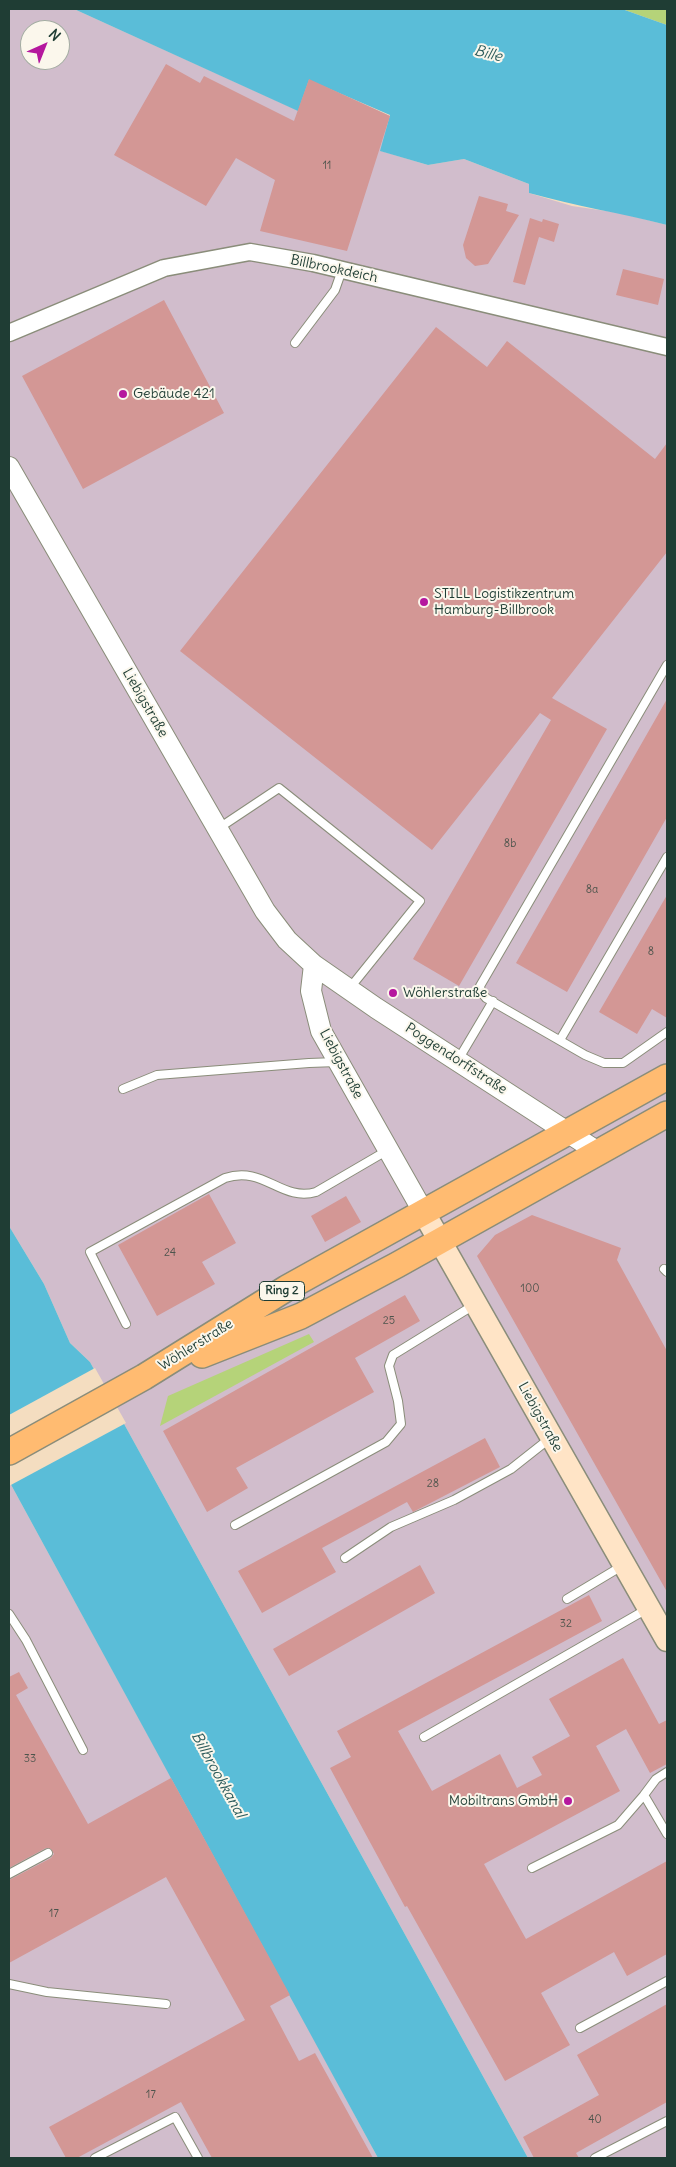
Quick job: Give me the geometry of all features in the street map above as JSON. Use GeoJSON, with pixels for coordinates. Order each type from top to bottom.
{"type":"FeatureCollection","features":[{"type":"Feature","properties":{"kind":"main road","name":"Wöhlerstraße"},"geometry":{"type":"LineString","coordinates":[[9,1452],[144,1377],[287,1288],[667,1078]]}},
{"type":"Feature","properties":{"kind":"main road","name":"Wöhlerstraße"},"geometry":{"type":"LineString","coordinates":[[144,1377],[301,1316],[440,1241],[667,1114]]}},
{"type":"Feature","properties":{"kind":"main road","name":"Liebigstraße"},"geometry":{"type":"LineString","coordinates":[[424,1213],[667,1640]]}},
{"type":"Feature","properties":{"kind":"street","name":"Billbrookdeich"},"geometry":{"type":"LineString","coordinates":[[9,333],[164,268],[250,252],[342,270],[667,347]]}},
{"type":"Feature","properties":{"kind":"street","name":"Liebigstraße"},"geometry":{"type":"LineString","coordinates":[[9,467],[264,911],[287,940],[314,964],[311,991],[321,1031],[424,1213]]}},
{"type":"Feature","properties":{"kind":"street","name":"Poggendorffstraße"},"geometry":{"type":"LineString","coordinates":[[314,964],[349,989],[598,1152]]}},
{"type":"Feature","properties":{"kind":"lane"},"geometry":{"type":"LineString","coordinates":[[295,343],[335,290],[342,270]]}},
{"type":"Feature","properties":{"kind":"lane"},"geometry":{"type":"LineString","coordinates":[[667,665],[482,982],[481,992],[560,1040],[604,1063],[615,1064],[629,1059],[667,1032]]}},
{"type":"Feature","properties":{"kind":"lane"},"geometry":{"type":"LineString","coordinates":[[217,829],[279,788],[420,901],[349,989]]}},
{"type":"Feature","properties":{"kind":"lane"},"geometry":{"type":"LineString","coordinates":[[560,1040],[667,857]]}},
{"type":"Feature","properties":{"kind":"lane"},"geometry":{"type":"LineString","coordinates":[[458,1061],[493,1001]]}},
{"type":"Feature","properties":{"kind":"lane"},"geometry":{"type":"LineString","coordinates":[[123,1089],[157,1075],[339,1062]]}},
{"type":"Feature","properties":{"kind":"lane"},"geometry":{"type":"LineString","coordinates":[[126,1324],[90,1252],[225,1178],[237,1174],[250,1174],[279,1187],[306,1195],[316,1192],[388,1150]]}},
{"type":"Feature","properties":{"kind":"lane"},"geometry":{"type":"LineString","coordinates":[[235,1524],[386,1442],[400,1424],[398,1401],[389,1366],[393,1355],[476,1304]]}},
{"type":"Feature","properties":{"kind":"lane"},"geometry":{"type":"LineString","coordinates":[[345,1558],[392,1527],[454,1500],[511,1469],[551,1437]]}},
{"type":"Feature","properties":{"kind":"lane"},"geometry":{"type":"LineString","coordinates":[[567,1599],[624,1565]]}},
{"type":"Feature","properties":{"kind":"lane"},"geometry":{"type":"LineString","coordinates":[[424,1737],[649,1608]]}},
{"type":"Feature","properties":{"kind":"lane"},"geometry":{"type":"LineString","coordinates":[[9,1614],[26,1640],[83,1750]]}},
{"type":"Feature","properties":{"kind":"lane"},"geometry":{"type":"LineString","coordinates":[[532,1868],[618,1825],[656,1779],[667,1772]]}},
{"type":"Feature","properties":{"kind":"lane"},"geometry":{"type":"LineString","coordinates":[[644,1795],[667,1834]]}},
{"type":"Feature","properties":{"kind":"lane"},"geometry":{"type":"LineString","coordinates":[[9,1874],[48,1853]]}},
{"type":"Feature","properties":{"kind":"lane"},"geometry":{"type":"LineString","coordinates":[[580,2028],[667,1981]]}},
{"type":"Feature","properties":{"kind":"lane"},"geometry":{"type":"LineString","coordinates":[[9,1984],[47,1992],[166,2004]]}},
{"type":"Feature","properties":{"kind":"lane"},"geometry":{"type":"LineString","coordinates":[[95,2158],[175,2117],[198,2158]]}},
{"type":"Feature","properties":{"kind":"lane"},"geometry":{"type":"LineString","coordinates":[[595,2158],[667,2121]]}},
{"type":"Feature","properties":{"kind":"shaded area"},"geometry":{"type":"Polygon","coordinates":[[[9,9],[74,9],[297,110],[309,79],[390,116],[381,151],[428,165],[464,159],[529,184],[529,193],[572,206],[620,213],[667,225],[667,2158],[528,2158],[90,1362],[70,1343],[44,1284],[9,1226],[9,9]]]}},
{"type":"Feature","properties":{"kind":"shaded area"},"geometry":{"type":"Polygon","coordinates":[[[9,1481],[290,1995],[378,2158],[9,2158],[9,1481]]]}},
{"type":"Feature","properties":{"kind":"green space"},"geometry":{"type":"Polygon","coordinates":[[[622,9],[667,9],[667,25],[622,9]]]}},
{"type":"Feature","properties":{"kind":"green space"},"geometry":{"type":"Polygon","coordinates":[[[309,1334],[314,1342],[160,1426],[168,1396],[309,1334]]]}},
{"type":"Feature","properties":{"kind":"water","name":"Bille"},"geometry":{"type":"Polygon","coordinates":[[[74,9],[622,9],[667,25],[667,225],[529,193],[529,184],[464,159],[428,165],[380,151],[390,115],[309,80],[298,111],[74,9]]]}},
{"type":"Feature","properties":{"kind":"water","name":"Billbrookkanal"},"geometry":{"type":"Polygon","coordinates":[[[9,1226],[44,1284],[70,1343],[90,1362],[528,2158],[378,2158],[9,1481],[9,1226]]]}},
{"type":"Feature","properties":{"kind":"pier"},"geometry":{"type":"Polygon","coordinates":[[[95,1368],[126,1423],[9,1486],[9,1415],[95,1368]]]}},
{"type":"Feature","properties":{"kind":"building"},"geometry":{"type":"Polygon","coordinates":[[[166,64],[200,83],[204,76],[294,121],[309,79],[390,116],[347,251],[260,231],[275,180],[236,158],[206,206],[114,155],[166,64]]]}},
{"type":"Feature","properties":{"kind":"building"},"geometry":{"type":"Polygon","coordinates":[[[479,196],[508,204],[506,211],[519,215],[488,264],[475,266],[466,258],[463,245],[479,196]]]}},
{"type":"Feature","properties":{"kind":"building"},"geometry":{"type":"Polygon","coordinates":[[[530,218],[542,222],[543,219],[559,224],[554,242],[539,237],[525,285],[513,282],[530,218]]]}},
{"type":"Feature","properties":{"kind":"building"},"geometry":{"type":"Polygon","coordinates":[[[623,269],[664,279],[658,305],[616,295],[623,269]]]}},
{"type":"Feature","properties":{"kind":"building","name":"Gebäude 421"},"geometry":{"type":"Polygon","coordinates":[[[164,300],[224,413],[83,489],[22,376],[164,300]]]}},
{"type":"Feature","properties":{"kind":"building","name":"STILL Logistikzentrum Hamburg-Billbrook"},"geometry":{"type":"Polygon","coordinates":[[[436,327],[487,367],[507,341],[655,459],[667,443],[667,552],[552,698],[607,729],[459,986],[413,959],[551,720],[540,713],[432,850],[180,651],[436,327]]]}},
{"type":"Feature","properties":{"kind":"building"},"geometry":{"type":"Polygon","coordinates":[[[667,699],[667,817],[567,992],[516,963],[667,699]]]}},
{"type":"Feature","properties":{"kind":"building"},"geometry":{"type":"Polygon","coordinates":[[[667,895],[667,1018],[652,1009],[637,1034],[599,1012],[667,895]]]}},
{"type":"Feature","properties":{"kind":"building"},"geometry":{"type":"Polygon","coordinates":[[[209,1194],[236,1243],[202,1262],[215,1284],[157,1316],[118,1245],[209,1194]]]}},
{"type":"Feature","properties":{"kind":"building"},"geometry":{"type":"Polygon","coordinates":[[[346,1196],[361,1222],[325,1242],[311,1216],[346,1196]]]}},
{"type":"Feature","properties":{"kind":"building"},"geometry":{"type":"Polygon","coordinates":[[[532,1215],[621,1248],[617,1260],[667,1351],[667,1592],[477,1256],[495,1235],[532,1215]]]}},
{"type":"Feature","properties":{"kind":"building"},"geometry":{"type":"Polygon","coordinates":[[[405,1295],[420,1321],[355,1358],[374,1392],[236,1468],[248,1488],[207,1512],[163,1431],[405,1295]]]}},
{"type":"Feature","properties":{"kind":"building"},"geometry":{"type":"Polygon","coordinates":[[[485,1438],[500,1467],[413,1512],[407,1502],[322,1548],[336,1572],[262,1613],[238,1571],[485,1438]]]}},
{"type":"Feature","properties":{"kind":"building"},"geometry":{"type":"Polygon","coordinates":[[[420,1565],[435,1593],[289,1676],[273,1649],[420,1565]]]}},
{"type":"Feature","properties":{"kind":"building"},"geometry":{"type":"Polygon","coordinates":[[[589,1595],[602,1621],[398,1731],[432,1791],[500,1754],[517,1788],[542,1775],[532,1757],[570,1736],[549,1699],[623,1658],[659,1724],[667,1720],[667,1764],[650,1773],[626,1729],[596,1746],[620,1791],[484,1864],[526,1939],[667,1861],[667,1954],[627,1976],[614,1952],[541,1993],[570,2045],[505,2081],[407,1906],[405,1907],[330,1768],[351,1757],[337,1731],[589,1595]]]}},
{"type":"Feature","properties":{"kind":"building"},"geometry":{"type":"Polygon","coordinates":[[[19,1672],[28,1688],[16,1695],[88,1824],[171,1778],[290,1995],[270,2006],[299,2061],[315,2053],[373,2158],[212,2158],[181,2102],[77,2158],[66,2158],[49,2127],[245,2020],[166,1877],[9,1963],[9,1880],[51,1858],[54,1854],[51,1849],[46,1848],[9,1868],[9,1677],[19,1672]]]}},
{"type":"Feature","properties":{"kind":"building"},"geometry":{"type":"Polygon","coordinates":[[[667,2004],[667,2102],[576,2153],[579,2158],[534,2158],[523,2137],[599,2095],[577,2055],[667,2004]]]}},
{"type":"Feature","properties":{"kind":"place","name":"Gebäude 421"},"geometry":{"type":"Point","coordinates":[123,394]}},
{"type":"Feature","properties":{"kind":"place","name":"STILL Logistikzentrum Hamburg-Billbrook"},"geometry":{"type":"Point","coordinates":[424,602]}},
{"type":"Feature","properties":{"kind":"place","name":"Wöhlerstraße"},"geometry":{"type":"Point","coordinates":[393,993]}},
{"type":"Feature","properties":{"kind":"place","name":"Mobiltrans GmbH"},"geometry":{"type":"Point","coordinates":[568,1801]}}]}
